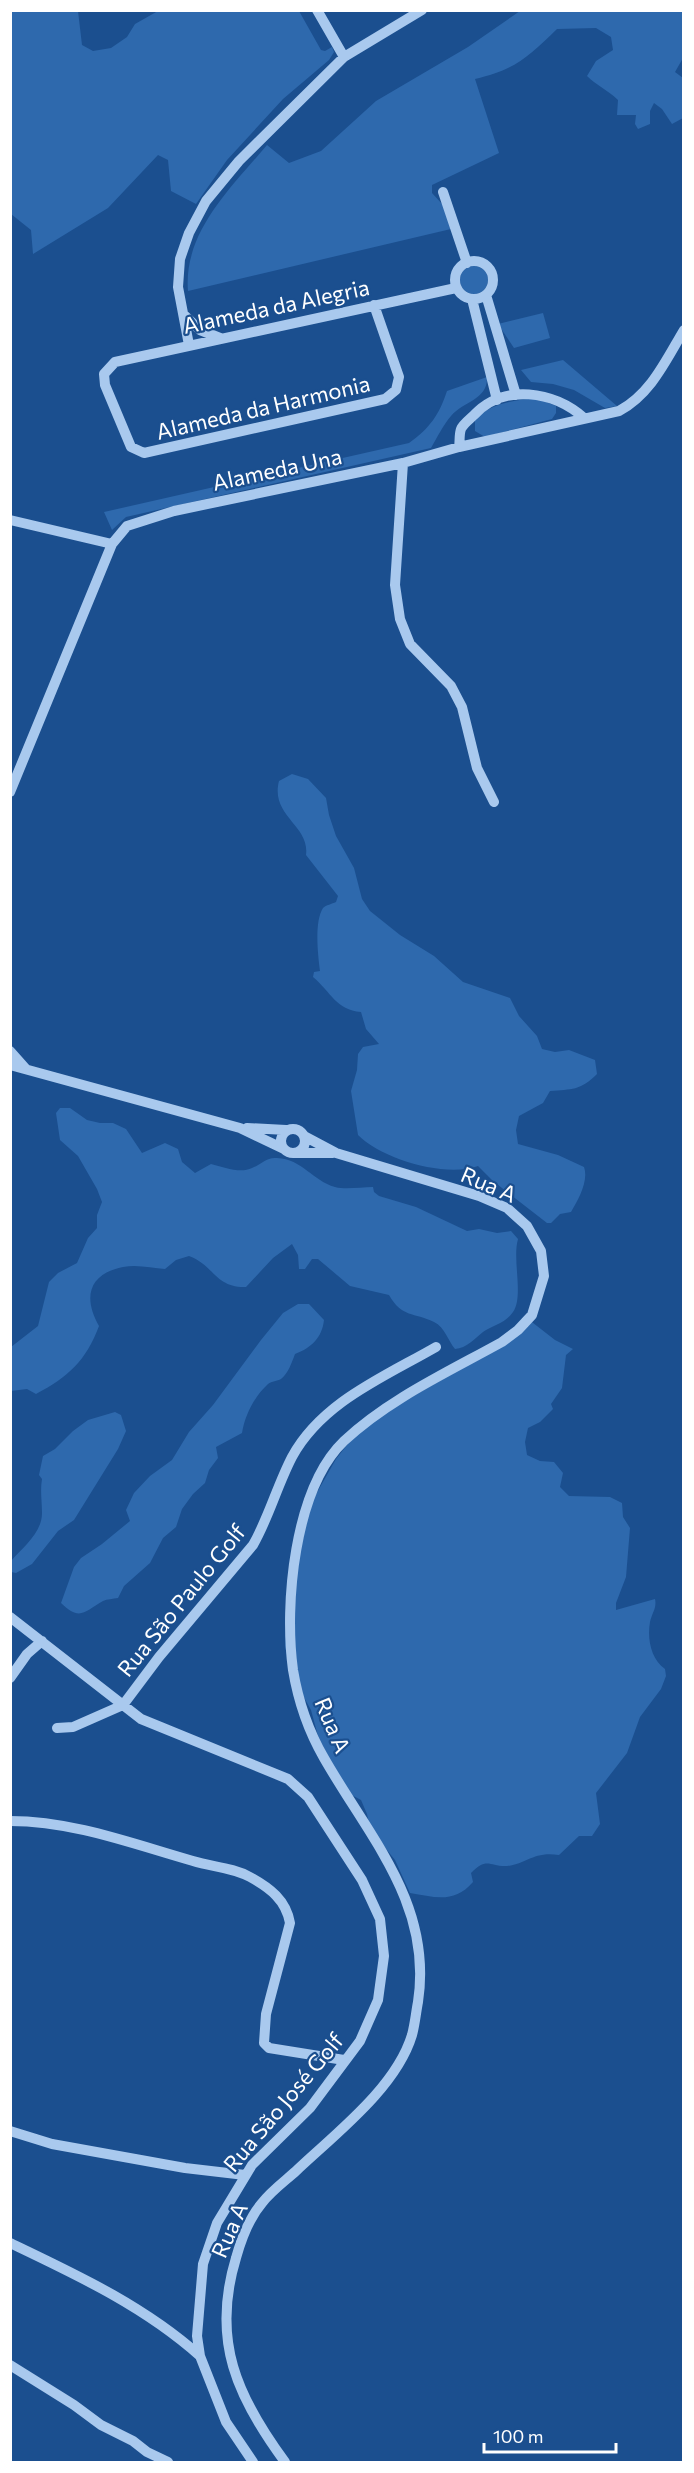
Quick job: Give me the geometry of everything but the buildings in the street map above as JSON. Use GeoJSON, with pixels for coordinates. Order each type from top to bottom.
{"type":"FeatureCollection","features":[{"type":"Feature","properties":{"kind":"street"},"geometry":{"type":"LineString","coordinates":[[317,10],[344,57]]}},
{"type":"Feature","properties":{"kind":"street"},"geometry":{"type":"LineString","coordinates":[[189,345],[178,287],[180,259],[189,233],[206,201],[239,161],[344,57],[422,10]]}},
{"type":"Feature","properties":{"kind":"street"},"geometry":{"type":"LineString","coordinates":[[443,192],[467,262]]}},
{"type":"Feature","properties":{"kind":"street"},"geometry":{"type":"LineString","coordinates":[[467,262],[477,262],[490,270],[493,283],[486,295],[472,299],[462,296],[456,288],[456,273],[467,262]]}},
{"type":"Feature","properties":{"kind":"street","name":"Alameda da Alegria"},"geometry":{"type":"LineString","coordinates":[[107,369],[115,362],[456,288]]}},
{"type":"Feature","properties":{"kind":"street"},"geometry":{"type":"LineString","coordinates":[[486,295],[516,395]]}},
{"type":"Feature","properties":{"kind":"street"},"geometry":{"type":"LineString","coordinates":[[472,299],[497,400]]}},
{"type":"Feature","properties":{"kind":"street","name":"Alameda da Harmonia"},"geometry":{"type":"LineString","coordinates":[[107,369],[105,385],[130,447],[144,453],[385,399],[396,390],[399,377],[374,305]]}},
{"type":"Feature","properties":{"kind":"street"},"geometry":{"type":"LineString","coordinates":[[184,315],[200,330],[220,338]]}},
{"type":"Feature","properties":{"kind":"street","name":"Alameda Una"},"geometry":{"type":"LineString","coordinates":[[112,544],[127,526],[174,511],[403,463],[459,447],[620,411],[633,404],[649,387],[684,330]]}},
{"type":"Feature","properties":{"kind":"street"},"geometry":{"type":"LineString","coordinates":[[483,344],[500,340]]}},
{"type":"Feature","properties":{"kind":"street"},"geometry":{"type":"LineString","coordinates":[[491,376],[497,380],[506,378],[510,372]]}},
{"type":"Feature","properties":{"kind":"street"},"geometry":{"type":"LineString","coordinates":[[459,447],[462,427],[479,410],[497,400],[516,395],[525,393],[550,397],[572,408],[584,418]]}},
{"type":"Feature","properties":{"kind":"street"},"geometry":{"type":"LineString","coordinates":[[403,463],[395,585],[400,619],[410,644],[451,686],[462,707],[477,768],[494,802]]}},
{"type":"Feature","properties":{"kind":"street"},"geometry":{"type":"LineString","coordinates":[[10,520],[112,544],[10,792]]}},
{"type":"Feature","properties":{"kind":"street"},"geometry":{"type":"LineString","coordinates":[[10,1051],[26,1070]]}},
{"type":"Feature","properties":{"kind":"street","name":"Rua A"},"geometry":{"type":"LineString","coordinates":[[10,1065],[240,1128],[296,1153],[336,1153]]}},
{"type":"Feature","properties":{"kind":"street","name":"Rua A"},"geometry":{"type":"LineString","coordinates":[[240,1128],[295,1129],[336,1153],[479,1196],[507,1208],[527,1226],[541,1251],[544,1276],[532,1315],[518,1330],[502,1342],[375,1415],[342,1443],[319,1474],[306,1505],[290,1593],[293,1670],[304,1713],[322,1755],[394,1872],[409,1903],[422,1970],[412,2036],[392,2073],[365,2105],[261,2204],[239,2247],[230,2278],[226,2311],[228,2342],[234,2372],[244,2401],[260,2429],[285,2463]]}},
{"type":"Feature","properties":{"kind":"street"},"geometry":{"type":"LineString","coordinates":[[284,1149],[281,1141],[286,1130]]}},
{"type":"Feature","properties":{"kind":"street"},"geometry":{"type":"LineString","coordinates":[[296,1153],[305,1144],[304,1136]]}},
{"type":"Feature","properties":{"kind":"street","name":"Rua São Paulo Golf"},"geometry":{"type":"LineString","coordinates":[[57,1728],[73,1727],[123,1705],[159,1657],[253,1545],[293,1455],[311,1430],[346,1398],[436,1347]]}},
{"type":"Feature","properties":{"kind":"street","name":"Rua São José Golf"},"geometry":{"type":"LineString","coordinates":[[10,1617],[141,1719],[288,1779],[308,1797],[362,1880],[380,1919],[384,1956],[378,2000],[360,2041],[310,2108],[252,2165],[217,2223],[203,2264],[197,2336],[200,2356],[226,2422],[253,2463]]}},
{"type":"Feature","properties":{"kind":"street"},"geometry":{"type":"LineString","coordinates":[[10,1678],[27,1654],[42,1641]]}},
{"type":"Feature","properties":{"kind":"street"},"geometry":{"type":"LineString","coordinates":[[10,1821],[47,1822],[146,1846],[199,1863],[224,1867],[248,1876],[267,1888],[287,1909],[290,1923],[266,2014],[264,2043],[269,2048],[345,2060]]}},
{"type":"Feature","properties":{"kind":"street"},"geometry":{"type":"LineString","coordinates":[[10,2131],[52,2144],[185,2168],[245,2175]]}},
{"type":"Feature","properties":{"kind":"street"},"geometry":{"type":"LineString","coordinates":[[10,2243],[101,2287],[177,2335],[200,2356]]}},
{"type":"Feature","properties":{"kind":"street"},"geometry":{"type":"LineString","coordinates":[[10,2365],[74,2405],[101,2425],[133,2440],[147,2452],[168,2463]]}},
{"type":"Feature","properties":{"kind":"shaded area"},"geometry":{"type":"Polygon","coordinates":[[[10,11],[78,11],[82,45],[93,51],[111,48],[127,37],[135,24],[158,11],[299,11],[321,50],[325,51],[332,47],[334,52],[329,60],[283,99],[227,160],[196,204],[171,191],[168,160],[158,155],[108,208],[33,254],[31,230],[11,214],[10,11]]]}},
{"type":"Feature","properties":{"kind":"shaded area"},"geometry":{"type":"Polygon","coordinates":[[[520,11],[683,11],[683,58],[675,72],[683,78],[683,118],[672,124],[662,109],[654,103],[650,111],[650,124],[638,129],[635,124],[636,115],[617,115],[618,100],[587,76],[596,61],[613,50],[611,37],[596,28],[557,29],[511,67],[475,79],[499,153],[432,185],[432,193],[443,205],[451,229],[188,291],[193,249],[202,230],[225,194],[267,145],[289,163],[321,151],[376,101],[468,47],[520,11]]]}},
{"type":"Feature","properties":{"kind":"shaded area"},"geometry":{"type":"Polygon","coordinates":[[[474,266],[484,270],[488,280],[484,290],[474,294],[464,290],[460,280],[464,270],[474,266]]]}},
{"type":"Feature","properties":{"kind":"shaded area"},"geometry":{"type":"Polygon","coordinates":[[[543,313],[550,338],[514,348],[498,324],[543,313]]]}},
{"type":"Feature","properties":{"kind":"shaded area"},"geometry":{"type":"Polygon","coordinates":[[[563,360],[617,406],[605,408],[574,390],[553,384],[531,382],[521,370],[563,360]]]}},
{"type":"Feature","properties":{"kind":"shaded area"},"geometry":{"type":"Polygon","coordinates":[[[487,377],[484,391],[451,416],[431,448],[126,517],[112,530],[104,512],[409,443],[433,420],[447,391],[487,377]]]}},
{"type":"Feature","properties":{"kind":"shaded area"},"geometry":{"type":"Polygon","coordinates":[[[537,398],[556,406],[556,413],[552,419],[485,437],[475,431],[475,419],[488,409],[512,401],[537,398]]]}},
{"type":"Feature","properties":{"kind":"shaded area"},"geometry":{"type":"Polygon","coordinates":[[[292,774],[308,779],[326,798],[336,836],[354,868],[362,899],[370,911],[400,935],[434,956],[463,982],[510,998],[519,1016],[537,1036],[542,1049],[555,1052],[569,1050],[595,1060],[597,1074],[591,1080],[575,1088],[550,1091],[543,1103],[519,1116],[516,1130],[518,1144],[558,1155],[584,1167],[584,1184],[571,1212],[560,1214],[551,1223],[547,1223],[493,1181],[478,1166],[449,1170],[415,1164],[382,1152],[358,1135],[351,1091],[357,1070],[358,1054],[363,1047],[379,1044],[366,1029],[361,1012],[345,1008],[313,977],[314,972],[320,971],[317,939],[320,914],[324,907],[336,902],[338,896],[306,855],[306,845],[302,836],[280,803],[279,781],[292,774]]]}},
{"type":"Feature","properties":{"kind":"shaded area"},"geometry":{"type":"Polygon","coordinates":[[[60,1108],[70,1108],[87,1120],[113,1123],[126,1129],[142,1153],[165,1143],[178,1149],[182,1162],[195,1173],[211,1164],[247,1170],[270,1159],[286,1159],[301,1166],[327,1184],[344,1188],[373,1187],[374,1192],[379,1196],[416,1207],[467,1231],[479,1229],[497,1233],[511,1231],[518,1239],[516,1257],[518,1297],[513,1312],[507,1319],[483,1332],[467,1345],[455,1349],[438,1324],[404,1311],[389,1295],[350,1286],[318,1259],[312,1259],[305,1269],[299,1269],[298,1255],[292,1244],[273,1258],[246,1287],[228,1284],[189,1256],[176,1260],[165,1269],[128,1266],[102,1275],[96,1281],[90,1297],[94,1316],[99,1326],[88,1349],[75,1367],[58,1381],[36,1394],[27,1389],[11,1391],[11,1347],[38,1326],[49,1282],[58,1273],[77,1263],[88,1238],[97,1228],[97,1215],[102,1202],[97,1189],[78,1156],[60,1140],[56,1113],[60,1108]]]}},
{"type":"Feature","properties":{"kind":"shaded area"},"geometry":{"type":"Polygon","coordinates":[[[298,1304],[309,1304],[324,1320],[321,1332],[311,1345],[295,1354],[283,1377],[268,1384],[254,1400],[242,1433],[216,1447],[218,1458],[209,1470],[205,1483],[182,1509],[176,1527],[163,1538],[150,1563],[124,1586],[118,1598],[103,1601],[82,1613],[68,1609],[61,1603],[74,1567],[81,1558],[130,1521],[126,1510],[134,1493],[150,1476],[172,1460],[189,1432],[213,1405],[261,1340],[283,1313],[298,1304]]]}},
{"type":"Feature","properties":{"kind":"shaded area"},"geometry":{"type":"Polygon","coordinates":[[[528,1319],[555,1340],[573,1349],[566,1355],[562,1388],[551,1404],[553,1409],[540,1422],[528,1428],[525,1442],[527,1455],[540,1461],[554,1462],[563,1473],[560,1487],[569,1496],[610,1497],[622,1503],[623,1517],[630,1528],[626,1577],[616,1603],[616,1610],[655,1599],[655,1608],[650,1622],[650,1642],[653,1654],[665,1669],[666,1676],[661,1689],[640,1717],[627,1753],[596,1793],[600,1824],[592,1836],[579,1836],[559,1855],[536,1856],[507,1866],[481,1865],[471,1873],[473,1882],[459,1894],[436,1897],[410,1893],[395,1860],[370,1829],[361,1800],[346,1792],[318,1736],[311,1710],[291,1674],[285,1646],[288,1604],[311,1503],[336,1459],[362,1426],[486,1354],[528,1319]]]}},
{"type":"Feature","properties":{"kind":"shaded area"},"geometry":{"type":"Polygon","coordinates":[[[115,1412],[121,1415],[126,1431],[118,1449],[74,1520],[58,1531],[32,1564],[16,1573],[11,1572],[11,1561],[31,1539],[41,1520],[42,1479],[39,1475],[43,1456],[55,1449],[88,1420],[115,1412]]]}}]}
